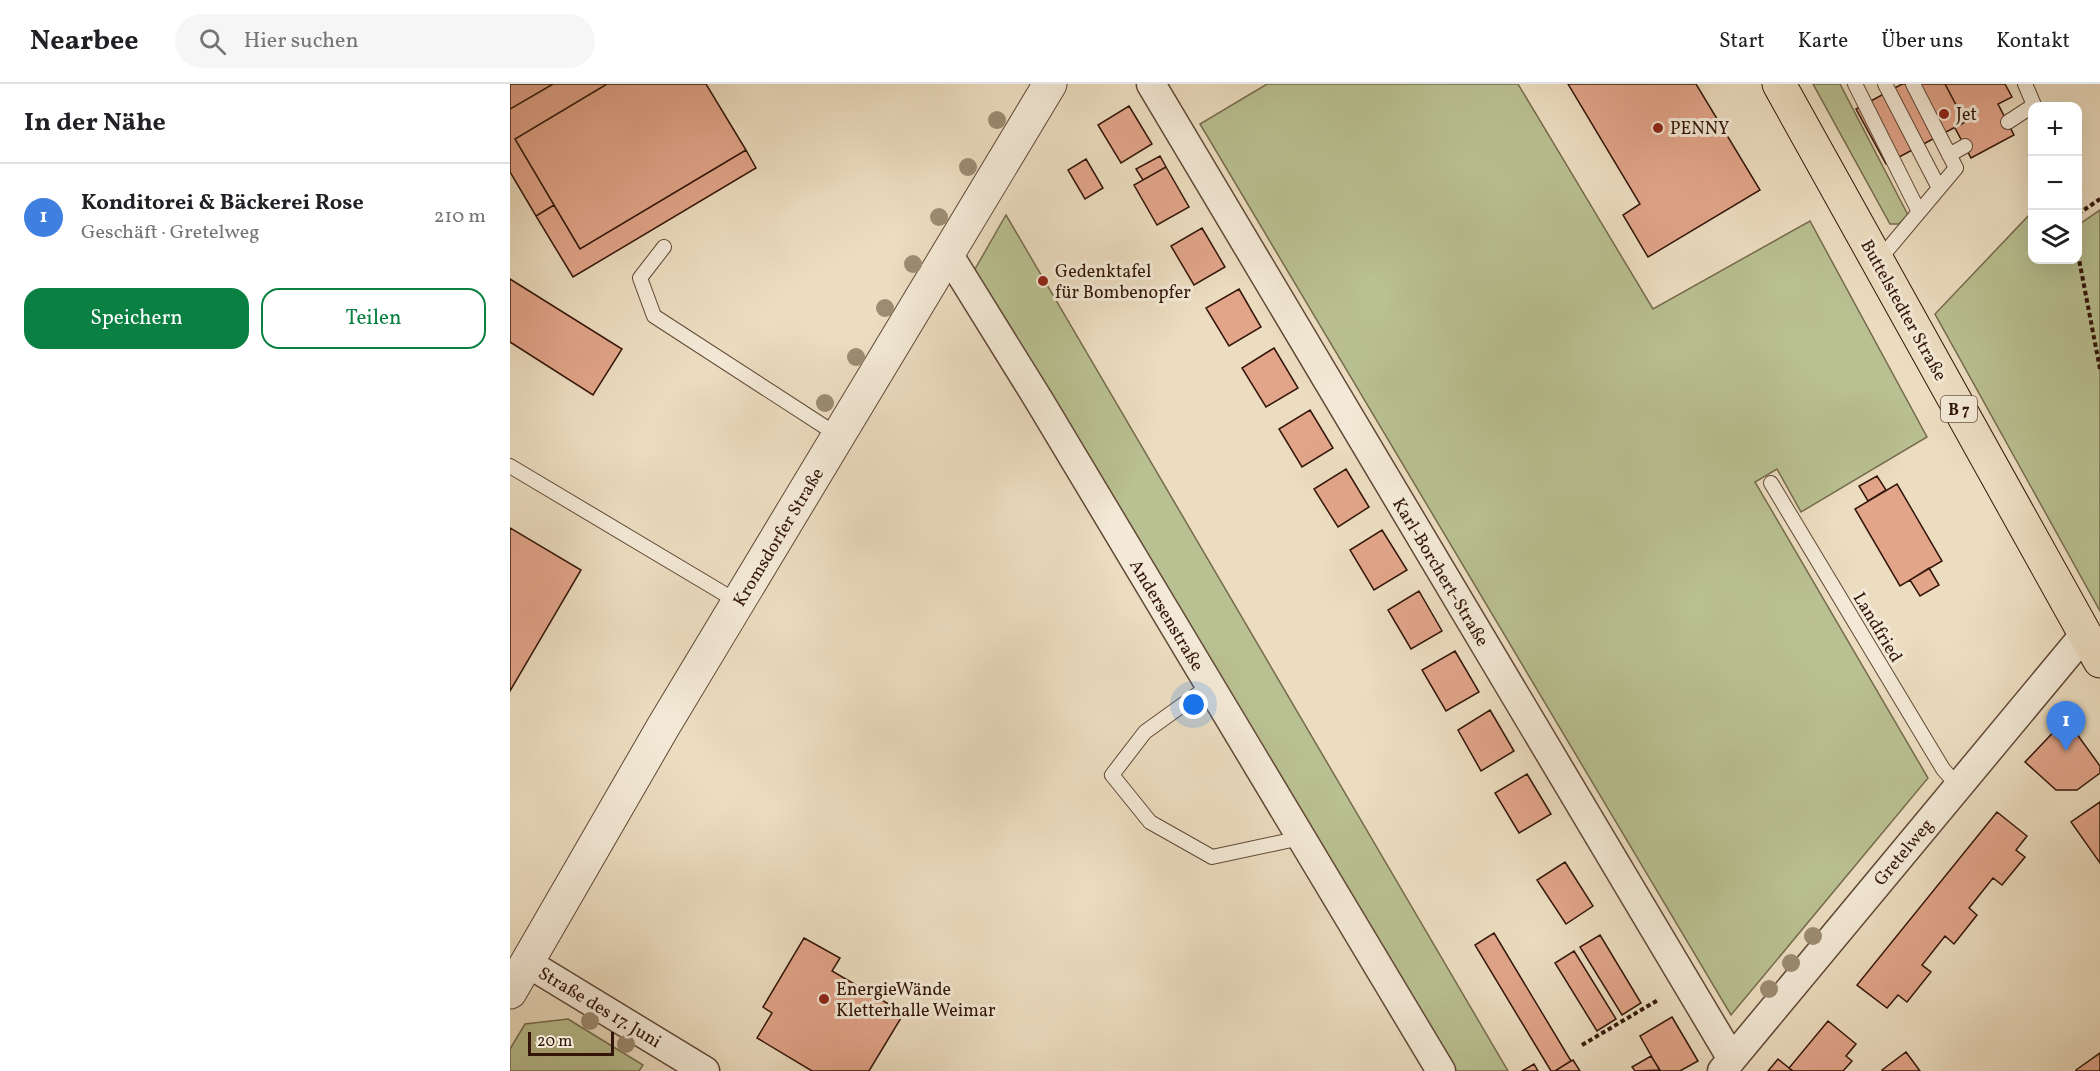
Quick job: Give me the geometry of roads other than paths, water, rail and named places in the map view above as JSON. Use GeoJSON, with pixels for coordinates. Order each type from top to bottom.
{"type":"FeatureCollection","features":[{"type":"Feature","properties":{"kind":"main road","name":"Buttelstedter Straße"},"geometry":{"type":"LineString","coordinates":[[1779,84],[2092,648]]}},
{"type":"Feature","properties":{"kind":"street","name":"Kromsdorfer Straße"},"geometry":{"type":"LineString","coordinates":[[510,992],[518,958],[738,602],[1050,84]]}},
{"type":"Feature","properties":{"kind":"street","name":"Karl-Borchert-Straße"},"geometry":{"type":"LineString","coordinates":[[1151,84],[1727,1065]]}},
{"type":"Feature","properties":{"kind":"street","name":"Andersenstraße"},"geometry":{"type":"LineString","coordinates":[[947,252],[1040,402],[1441,1071]]}},
{"type":"Feature","properties":{"kind":"street","name":"Gretelweg"},"geometry":{"type":"LineString","coordinates":[[1727,1065],[1958,786],[2092,648]]}},
{"type":"Feature","properties":{"kind":"street","name":"Straße des 17. Juni"},"geometry":{"type":"LineString","coordinates":[[518,958],[705,1071]]}},
{"type":"Feature","properties":{"kind":"lane"},"geometry":{"type":"LineString","coordinates":[[1855,84],[1919,212]]}},
{"type":"Feature","properties":{"kind":"lane"},"geometry":{"type":"LineString","coordinates":[[1885,84],[1939,188]]}},
{"type":"Feature","properties":{"kind":"lane"},"geometry":{"type":"LineString","coordinates":[[1877,263],[1956,168],[1913,84]]}},
{"type":"Feature","properties":{"kind":"lane"},"geometry":{"type":"LineString","coordinates":[[2008,122],[2034,105],[2025,84]]}},
{"type":"Feature","properties":{"kind":"lane"},"geometry":{"type":"LineString","coordinates":[[1949,155],[1965,146]]}},
{"type":"Feature","properties":{"kind":"lane"},"geometry":{"type":"LineString","coordinates":[[664,247],[640,278],[654,316],[839,436]]}},
{"type":"Feature","properties":{"kind":"lane"},"geometry":{"type":"LineString","coordinates":[[510,466],[738,602]]}},
{"type":"Feature","properties":{"kind":"lane","name":"Landfried"},"geometry":{"type":"LineString","coordinates":[[1771,483],[1942,769],[1958,786]]}},
{"type":"Feature","properties":{"kind":"lane"},"geometry":{"type":"LineString","coordinates":[[1209,686],[1145,732],[1112,775],[1150,822],[1212,857],[1301,838]]}},
{"type":"Feature","properties":{"kind":"place","name":"Jet"},"geometry":{"type":"Point","coordinates":[1944,114]}},
{"type":"Feature","properties":{"kind":"place","name":"PENNY"},"geometry":{"type":"Point","coordinates":[1658,128]}},
{"type":"Feature","properties":{"kind":"place","name":"Gedenktafel für Bombenopfer"},"geometry":{"type":"Point","coordinates":[1043,281]}},
{"type":"Feature","properties":{"kind":"place","name":"Konditorei & Bäckerei Rose"},"geometry":{"type":"Point","coordinates":[2066,751]}},
{"type":"Feature","properties":{"kind":"place","name":"EnergieWände Kletterhalle Weimar"},"geometry":{"type":"Point","coordinates":[824,999]}}]}
